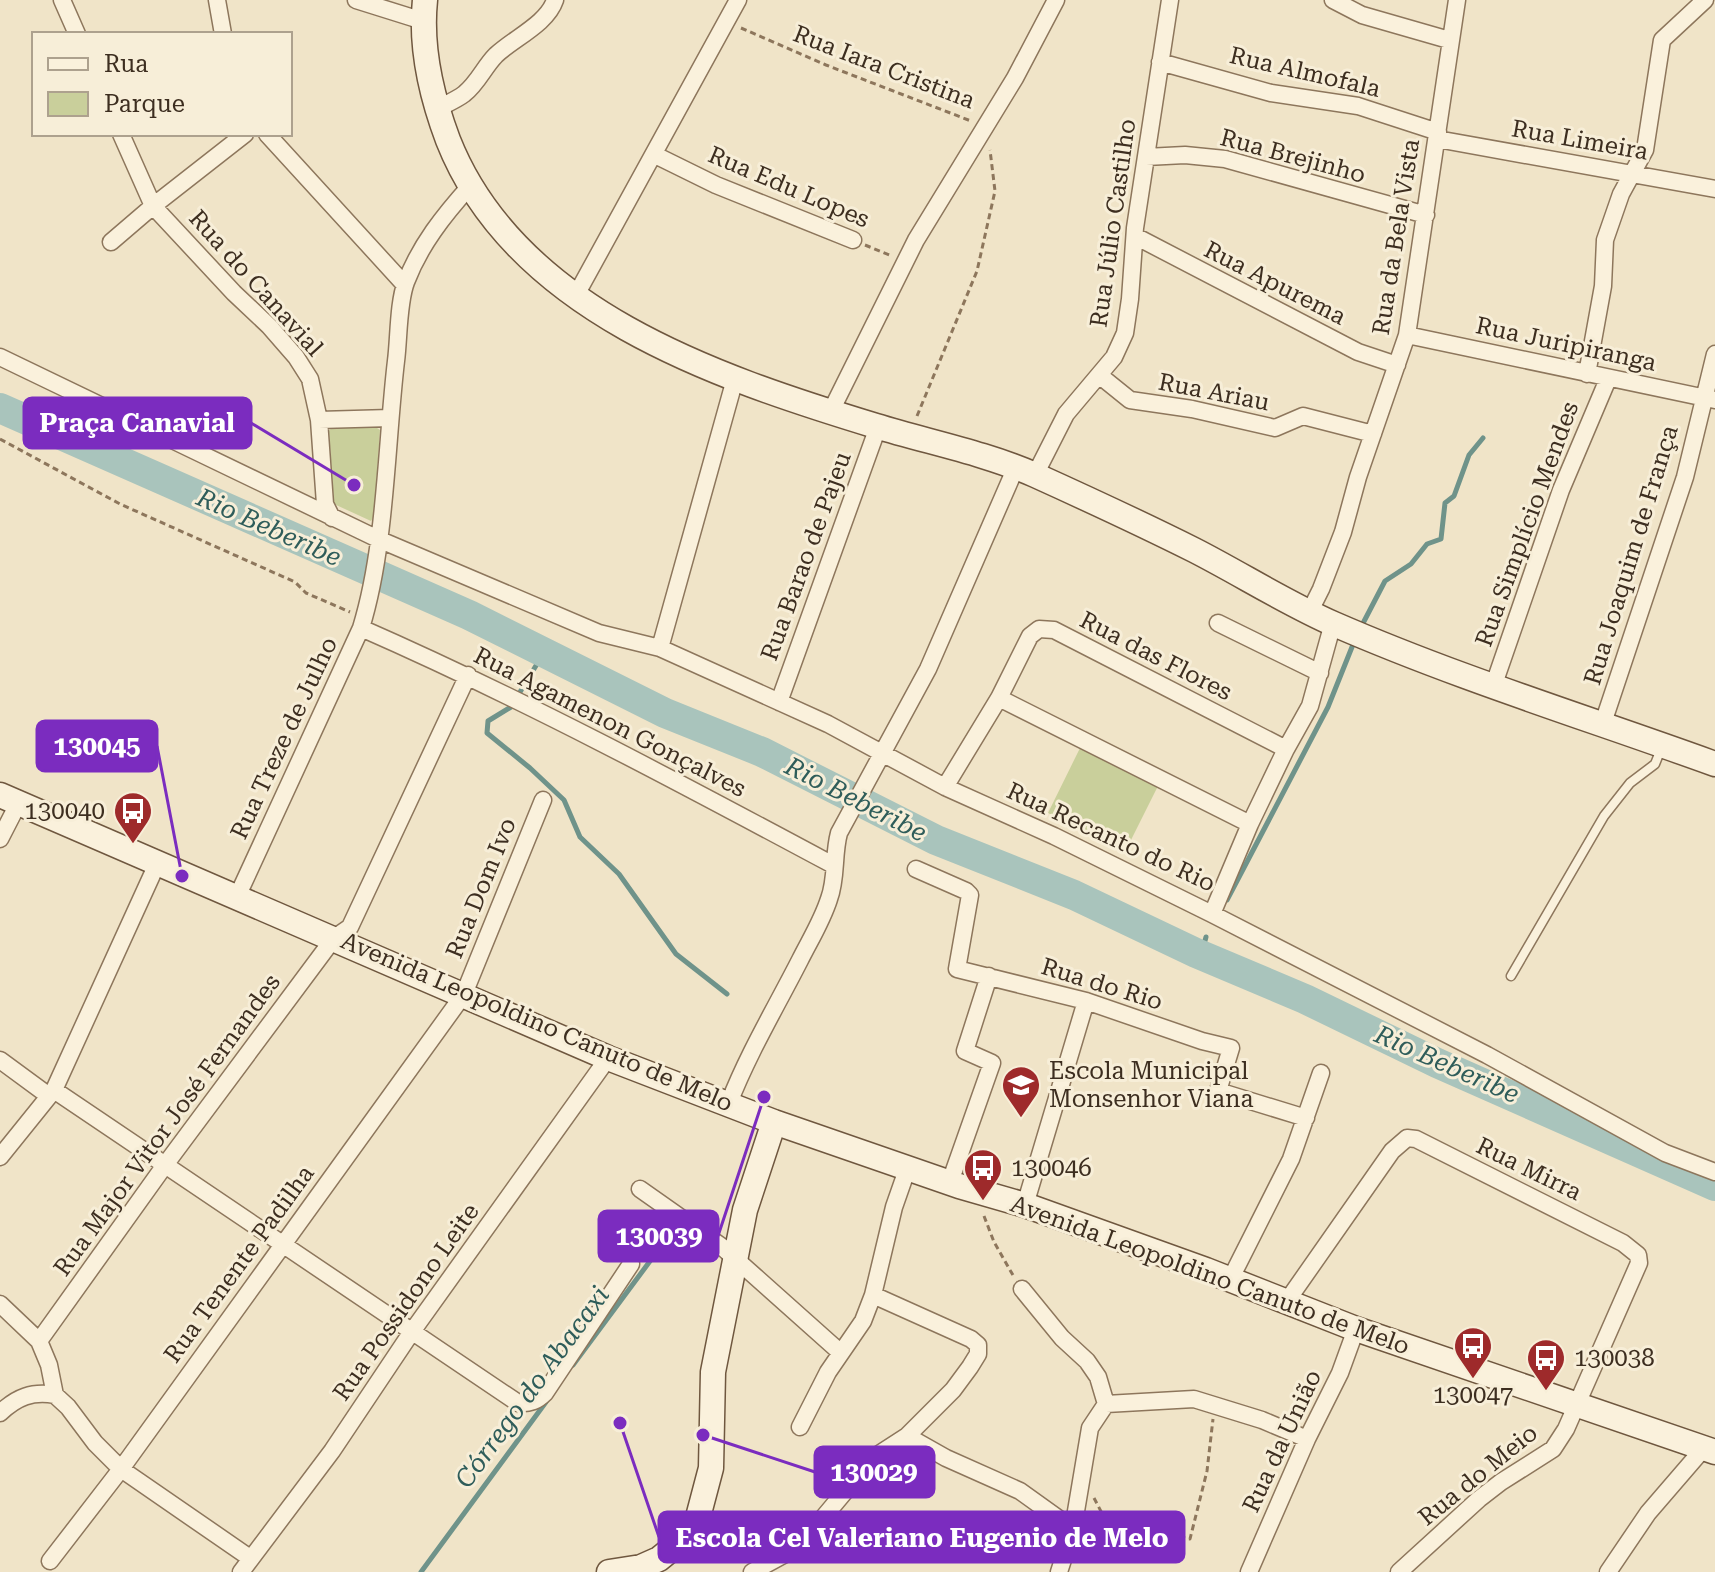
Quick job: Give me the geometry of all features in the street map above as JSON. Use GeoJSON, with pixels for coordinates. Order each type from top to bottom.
{"type":"FeatureCollection","features":[{"type":"Feature","properties":{"kind":"street"},"geometry":{"type":"LineString","coordinates":[[62,0],[76,32]]}},
{"type":"Feature","properties":{"kind":"street"},"geometry":{"type":"LineString","coordinates":[[217,0],[223,32]]}},
{"type":"Feature","properties":{"kind":"street"},"geometry":{"type":"LineString","coordinates":[[356,0],[424,10],[430,86],[457,161],[470,186],[520,249],[575,297],[664,348],[735,379],[878,427],[1025,471],[1193,549],[1350,630],[1493,687],[1715,764]]}},
{"type":"Feature","properties":{"kind":"street"},"geometry":{"type":"LineString","coordinates":[[437,109],[465,93],[480,79],[493,58],[540,20],[555,0]]}},
{"type":"Feature","properties":{"kind":"street"},"geometry":{"type":"LineString","coordinates":[[575,297],[738,0]]}},
{"type":"Feature","properties":{"kind":"street"},"geometry":{"type":"LineString","coordinates":[[831,411],[916,240],[1037,39],[1056,0]]}},
{"type":"Feature","properties":{"kind":"street","name":"Rua Júlio Castilho"},"geometry":{"type":"LineString","coordinates":[[729,1103],[738,1079],[827,906],[833,886],[839,833],[881,753],[897,730],[1025,471],[1066,414],[1114,357],[1125,333],[1135,236],[1170,0]]}},
{"type":"Feature","properties":{"kind":"street"},"geometry":{"type":"LineString","coordinates":[[1333,0],[1362,15],[1449,40]]}},
{"type":"Feature","properties":{"kind":"street","name":"Rua da Bela Vista"},"geometry":{"type":"LineString","coordinates":[[1310,611],[1343,532],[1407,335],[1457,0]]}},
{"type":"Feature","properties":{"kind":"street"},"geometry":{"type":"LineString","coordinates":[[1587,374],[1603,286],[1605,240],[1621,194],[1645,150],[1662,40],[1705,0]]}},
{"type":"Feature","properties":{"kind":"street","name":"Rua Almofala"},"geometry":{"type":"LineString","coordinates":[[1160,62],[1271,93],[1358,106],[1438,135]]}},
{"type":"Feature","properties":{"kind":"street","name":"Rua Limeira"},"geometry":{"type":"LineString","coordinates":[[1438,135],[1715,189]]}},
{"type":"Feature","properties":{"kind":"street","name":"Rua do Canavial"},"geometry":{"type":"LineString","coordinates":[[122,136],[153,206],[296,357],[310,379],[319,420],[325,504],[332,518]]}},
{"type":"Feature","properties":{"kind":"street"},"geometry":{"type":"LineString","coordinates":[[111,242],[242,136]]}},
{"type":"Feature","properties":{"kind":"street"},"geometry":{"type":"LineString","coordinates":[[269,136],[405,285]]}},
{"type":"Feature","properties":{"kind":"street","name":"Rua Edu Lopes"},"geometry":{"type":"LineString","coordinates":[[655,155],[716,185],[853,240]]}},
{"type":"Feature","properties":{"kind":"street","name":"Rua Brejinho"},"geometry":{"type":"LineString","coordinates":[[1146,157],[1185,155],[1225,159],[1426,215]]}},
{"type":"Feature","properties":{"kind":"street","name":"Rua Treze de Julho"},"geometry":{"type":"LineString","coordinates":[[237,897],[363,623],[371,598],[405,285],[425,242],[444,214],[470,186]]}},
{"type":"Feature","properties":{"kind":"street","name":"Rua Apurema"},"geometry":{"type":"LineString","coordinates":[[1135,236],[1358,352],[1397,365]]}},
{"type":"Feature","properties":{"kind":"street","name":"Rua Juripiranga"},"geometry":{"type":"LineString","coordinates":[[1407,335],[1709,399]]}},
{"type":"Feature","properties":{"kind":"street","name":"Rua Joaquim de França"},"geometry":{"type":"LineString","coordinates":[[1603,723],[1709,399],[1715,354]]}},
{"type":"Feature","properties":{"kind":"street"},"geometry":{"type":"LineString","coordinates":[[0,357],[378,539]]}},
{"type":"Feature","properties":{"kind":"street","name":"Rua Ariau"},"geometry":{"type":"LineString","coordinates":[[1099,375],[1130,400],[1147,404],[1192,409],[1275,428],[1303,416],[1373,434]]}},
{"type":"Feature","properties":{"kind":"street"},"geometry":{"type":"LineString","coordinates":[[660,648],[735,379]]}},
{"type":"Feature","properties":{"kind":"street","name":"Rua Simplício Mendes"},"geometry":{"type":"LineString","coordinates":[[1493,687],[1556,504],[1608,379]]}},
{"type":"Feature","properties":{"kind":"street"},"geometry":{"type":"LineString","coordinates":[[319,420],[390,418]]}},
{"type":"Feature","properties":{"kind":"street","name":"Rua Barao de Pajeu"},"geometry":{"type":"LineString","coordinates":[[779,702],[878,427]]}},
{"type":"Feature","properties":{"kind":"street","name":"Rua Recanto do Rio"},"geometry":{"type":"LineString","coordinates":[[378,539],[599,633],[660,648],[828,724],[945,787],[1054,836],[1212,914],[1250,824],[1310,706],[1320,673],[1350,630]]}},
{"type":"Feature","properties":{"kind":"street","name":"Rua Agamenon Gonçalves"},"geometry":{"type":"LineString","coordinates":[[363,623],[526,703],[833,865]]}},
{"type":"Feature","properties":{"kind":"street"},"geometry":{"type":"LineString","coordinates":[[1218,623],[1320,673]]}},
{"type":"Feature","properties":{"kind":"street","name":"Rua das Flores"},"geometry":{"type":"LineString","coordinates":[[945,787],[999,698],[1030,636],[1039,629],[1047,629],[1286,749]]}},
{"type":"Feature","properties":{"kind":"street","name":"Rua Major Vitor José Fernandes"},"geometry":{"type":"LineString","coordinates":[[39,1341],[334,938],[350,927],[468,675]]}},
{"type":"Feature","properties":{"kind":"street"},"geometry":{"type":"LineString","coordinates":[[999,698],[1250,824]]}},
{"type":"Feature","properties":{"kind":"street"},"geometry":{"type":"LineString","coordinates":[[0,839],[9,800]]}},
{"type":"Feature","properties":{"kind":"street","name":"Avenida Leopoldino Canuto de Melo"},"geometry":{"type":"LineString","coordinates":[[9,800],[608,1058],[774,1122],[1025,1205],[1356,1329],[1709,1450]]}},
{"type":"Feature","properties":{"kind":"street","name":"Rua Dom Ivo"},"geometry":{"type":"LineString","coordinates":[[464,994],[543,800]]}},
{"type":"Feature","properties":{"kind":"street"},"geometry":{"type":"LineString","coordinates":[[0,1157],[52,1093],[157,864]]}},
{"type":"Feature","properties":{"kind":"street","name":"Rua do Rio"},"geometry":{"type":"LineString","coordinates":[[916,869],[970,895],[957,969],[1086,1001],[1231,1048],[1218,1091],[1306,1118]]}},
{"type":"Feature","properties":{"kind":"street"},"geometry":{"type":"LineString","coordinates":[[1212,914],[1487,1055],[1665,1153],[1715,1172]]}},
{"type":"Feature","properties":{"kind":"street"},"geometry":{"type":"LineString","coordinates":[[950,1182],[992,1063],[965,1051],[989,976]]}},
{"type":"Feature","properties":{"kind":"street","name":"Rua Tenente Padilha"},"geometry":{"type":"LineString","coordinates":[[50,1561],[121,1469],[464,994]]}},
{"type":"Feature","properties":{"kind":"street"},"geometry":{"type":"LineString","coordinates":[[1025,1205],[1086,1001]]}},
{"type":"Feature","properties":{"kind":"street","name":"Rua Possidono Leite"},"geometry":{"type":"LineString","coordinates":[[246,1565],[332,1451],[411,1333],[608,1058]]}},
{"type":"Feature","properties":{"kind":"street"},"geometry":{"type":"LineString","coordinates":[[0,1060],[284,1243],[411,1333],[518,1403],[528,1404],[545,1393],[631,1264]]}},
{"type":"Feature","properties":{"kind":"street"},"geometry":{"type":"LineString","coordinates":[[1230,1280],[1291,1159],[1321,1073]]}},
{"type":"Feature","properties":{"kind":"street"},"geometry":{"type":"LineString","coordinates":[[609,1572],[641,1567],[659,1559],[686,1537],[697,1521],[711,1468],[713,1372],[749,1198],[774,1122]]}},
{"type":"Feature","properties":{"kind":"street","name":"Rua Mirra"},"geometry":{"type":"LineString","coordinates":[[1287,1301],[1392,1151],[1403,1140],[1416,1139],[1623,1243],[1634,1250],[1639,1263]]}},
{"type":"Feature","properties":{"kind":"street"},"geometry":{"type":"LineString","coordinates":[[800,1427],[841,1353],[863,1321],[908,1167]]}},
{"type":"Feature","properties":{"kind":"street"},"geometry":{"type":"LineString","coordinates":[[640,1189],[711,1238],[841,1353]]}},
{"type":"Feature","properties":{"kind":"street","name":"Rua do Meio"},"geometry":{"type":"LineString","coordinates":[[1399,1572],[1490,1490],[1553,1449],[1566,1429],[1639,1263]]}},
{"type":"Feature","properties":{"kind":"street"},"geometry":{"type":"LineString","coordinates":[[1022,1289],[1062,1338],[1087,1361],[1098,1377],[1106,1404]]}},
{"type":"Feature","properties":{"kind":"street"},"geometry":{"type":"LineString","coordinates":[[752,1572],[789,1552],[817,1525],[873,1458],[907,1436],[953,1390],[978,1354],[978,1345],[971,1339],[873,1295]]}},
{"type":"Feature","properties":{"kind":"street"},"geometry":{"type":"LineString","coordinates":[[0,1304],[39,1341],[55,1395],[95,1443],[121,1469],[246,1565]]}},
{"type":"Feature","properties":{"kind":"street","name":"Rua da União"},"geometry":{"type":"LineString","coordinates":[[1249,1572],[1307,1439],[1340,1373],[1356,1329]]}},
{"type":"Feature","properties":{"kind":"street"},"geometry":{"type":"LineString","coordinates":[[0,1413],[21,1397],[39,1392],[55,1395]]}},
{"type":"Feature","properties":{"kind":"street"},"geometry":{"type":"LineString","coordinates":[[1106,1404],[1194,1399],[1307,1439]]}},
{"type":"Feature","properties":{"kind":"street"},"geometry":{"type":"LineString","coordinates":[[1059,1572],[1073,1529],[1090,1428],[1106,1404]]}},
{"type":"Feature","properties":{"kind":"street"},"geometry":{"type":"LineString","coordinates":[[907,1436],[946,1458],[1020,1491],[1073,1529]]}},
{"type":"Feature","properties":{"kind":"street"},"geometry":{"type":"LineString","coordinates":[[1608,1572],[1648,1513],[1709,1450]]}},
{"type":"Feature","properties":{"kind":"lane"},"geometry":{"type":"LineString","coordinates":[[1511,976],[1604,816],[1630,783],[1655,764],[1663,745]]}},
{"type":"Feature","properties":{"kind":"path","name":"Rua Iara Cristina"},"geometry":{"type":"LineString","coordinates":[[726,22],[826,65],[985,126]]}},
{"type":"Feature","properties":{"kind":"path"},"geometry":{"type":"LineString","coordinates":[[909,435],[977,271],[992,211],[995,191],[985,126]]}},
{"type":"Feature","properties":{"kind":"path","name":"Rua Edu Lopes"},"geometry":{"type":"LineString","coordinates":[[853,240],[906,262]]}},
{"type":"Feature","properties":{"kind":"path"},"geometry":{"type":"LineString","coordinates":[[0,439],[120,504],[295,582],[306,593],[363,623]]}},
{"type":"Feature","properties":{"kind":"path"},"geometry":{"type":"LineString","coordinates":[[979,1211],[986,1218],[1005,1264],[1022,1289]]}},
{"type":"Feature","properties":{"kind":"path"},"geometry":{"type":"LineString","coordinates":[[1083,1479],[1105,1519],[1190,1539],[1207,1471],[1214,1404]]}},
{"type":"Feature","properties":{"kind":"green space"},"geometry":{"type":"Polygon","coordinates":[[[332,427],[380,430],[374,517],[371,521],[334,504],[329,431],[332,427]]]}},
{"type":"Feature","properties":{"kind":"green space"},"geometry":{"type":"Polygon","coordinates":[[[1081,746],[1159,784],[1125,852],[1048,813],[1081,746]]]}},
{"type":"Feature","properties":{"kind":"waterway","name":"Rio Beberibe"},"geometry":{"type":"LineString","coordinates":[[0,408],[469,615],[665,713],[762,752],[936,840],[1074,895],[1196,953],[1305,999],[1437,1063],[1715,1186]]}},
{"type":"Feature","properties":{"kind":"waterway"},"geometry":{"type":"LineString","coordinates":[[1360,629],[1385,581],[1411,564],[1427,544],[1441,539],[1445,503],[1454,496],[1469,455],[1483,438]]}},
{"type":"Feature","properties":{"kind":"waterway"},"geometry":{"type":"LineString","coordinates":[[1227,900],[1328,707],[1354,642]]}},
{"type":"Feature","properties":{"kind":"waterway","name":"Córrego do Abacaxi"},"geometry":{"type":"LineString","coordinates":[[543,654],[511,707],[488,721],[487,733],[564,800],[580,837],[619,874],[676,954],[727,994]]}},
{"type":"Feature","properties":{"kind":"waterway"},"geometry":{"type":"LineString","coordinates":[[1201,955],[1206,937]]}},
{"type":"Feature","properties":{"kind":"waterway","name":"Córrego do Abacaxi"},"geometry":{"type":"LineString","coordinates":[[573,1365],[676,1226]]}},
{"type":"Feature","properties":{"kind":"waterway","name":"Córrego do Abacaxi"},"geometry":{"type":"LineString","coordinates":[[421,1572],[546,1402]]}},
{"type":"Feature","properties":{"kind":"place","name":"Praça Canavial"},"geometry":{"type":"Point","coordinates":[354,485]}},
{"type":"Feature","properties":{"kind":"place","name":"130040"},"geometry":{"type":"Point","coordinates":[133,845]}},
{"type":"Feature","properties":{"kind":"place","name":"130045"},"geometry":{"type":"Point","coordinates":[182,876]}},
{"type":"Feature","properties":{"kind":"place","name":"130039"},"geometry":{"type":"Point","coordinates":[764,1097]}},
{"type":"Feature","properties":{"kind":"place","name":"Escola Municipal Monsenhor Viana"},"geometry":{"type":"Point","coordinates":[1021,1119]}},
{"type":"Feature","properties":{"kind":"place","name":"130046"},"geometry":{"type":"Point","coordinates":[983,1202]}},
{"type":"Feature","properties":{"kind":"place","name":"130047"},"geometry":{"type":"Point","coordinates":[1473,1380]}},
{"type":"Feature","properties":{"kind":"place","name":"130038"},"geometry":{"type":"Point","coordinates":[1546,1392]}},
{"type":"Feature","properties":{"kind":"place","name":"Escola Cel Valeriano Eugenio de Melo"},"geometry":{"type":"Point","coordinates":[620,1423]}},
{"type":"Feature","properties":{"kind":"place","name":"130029"},"geometry":{"type":"Point","coordinates":[703,1435]}}]}
